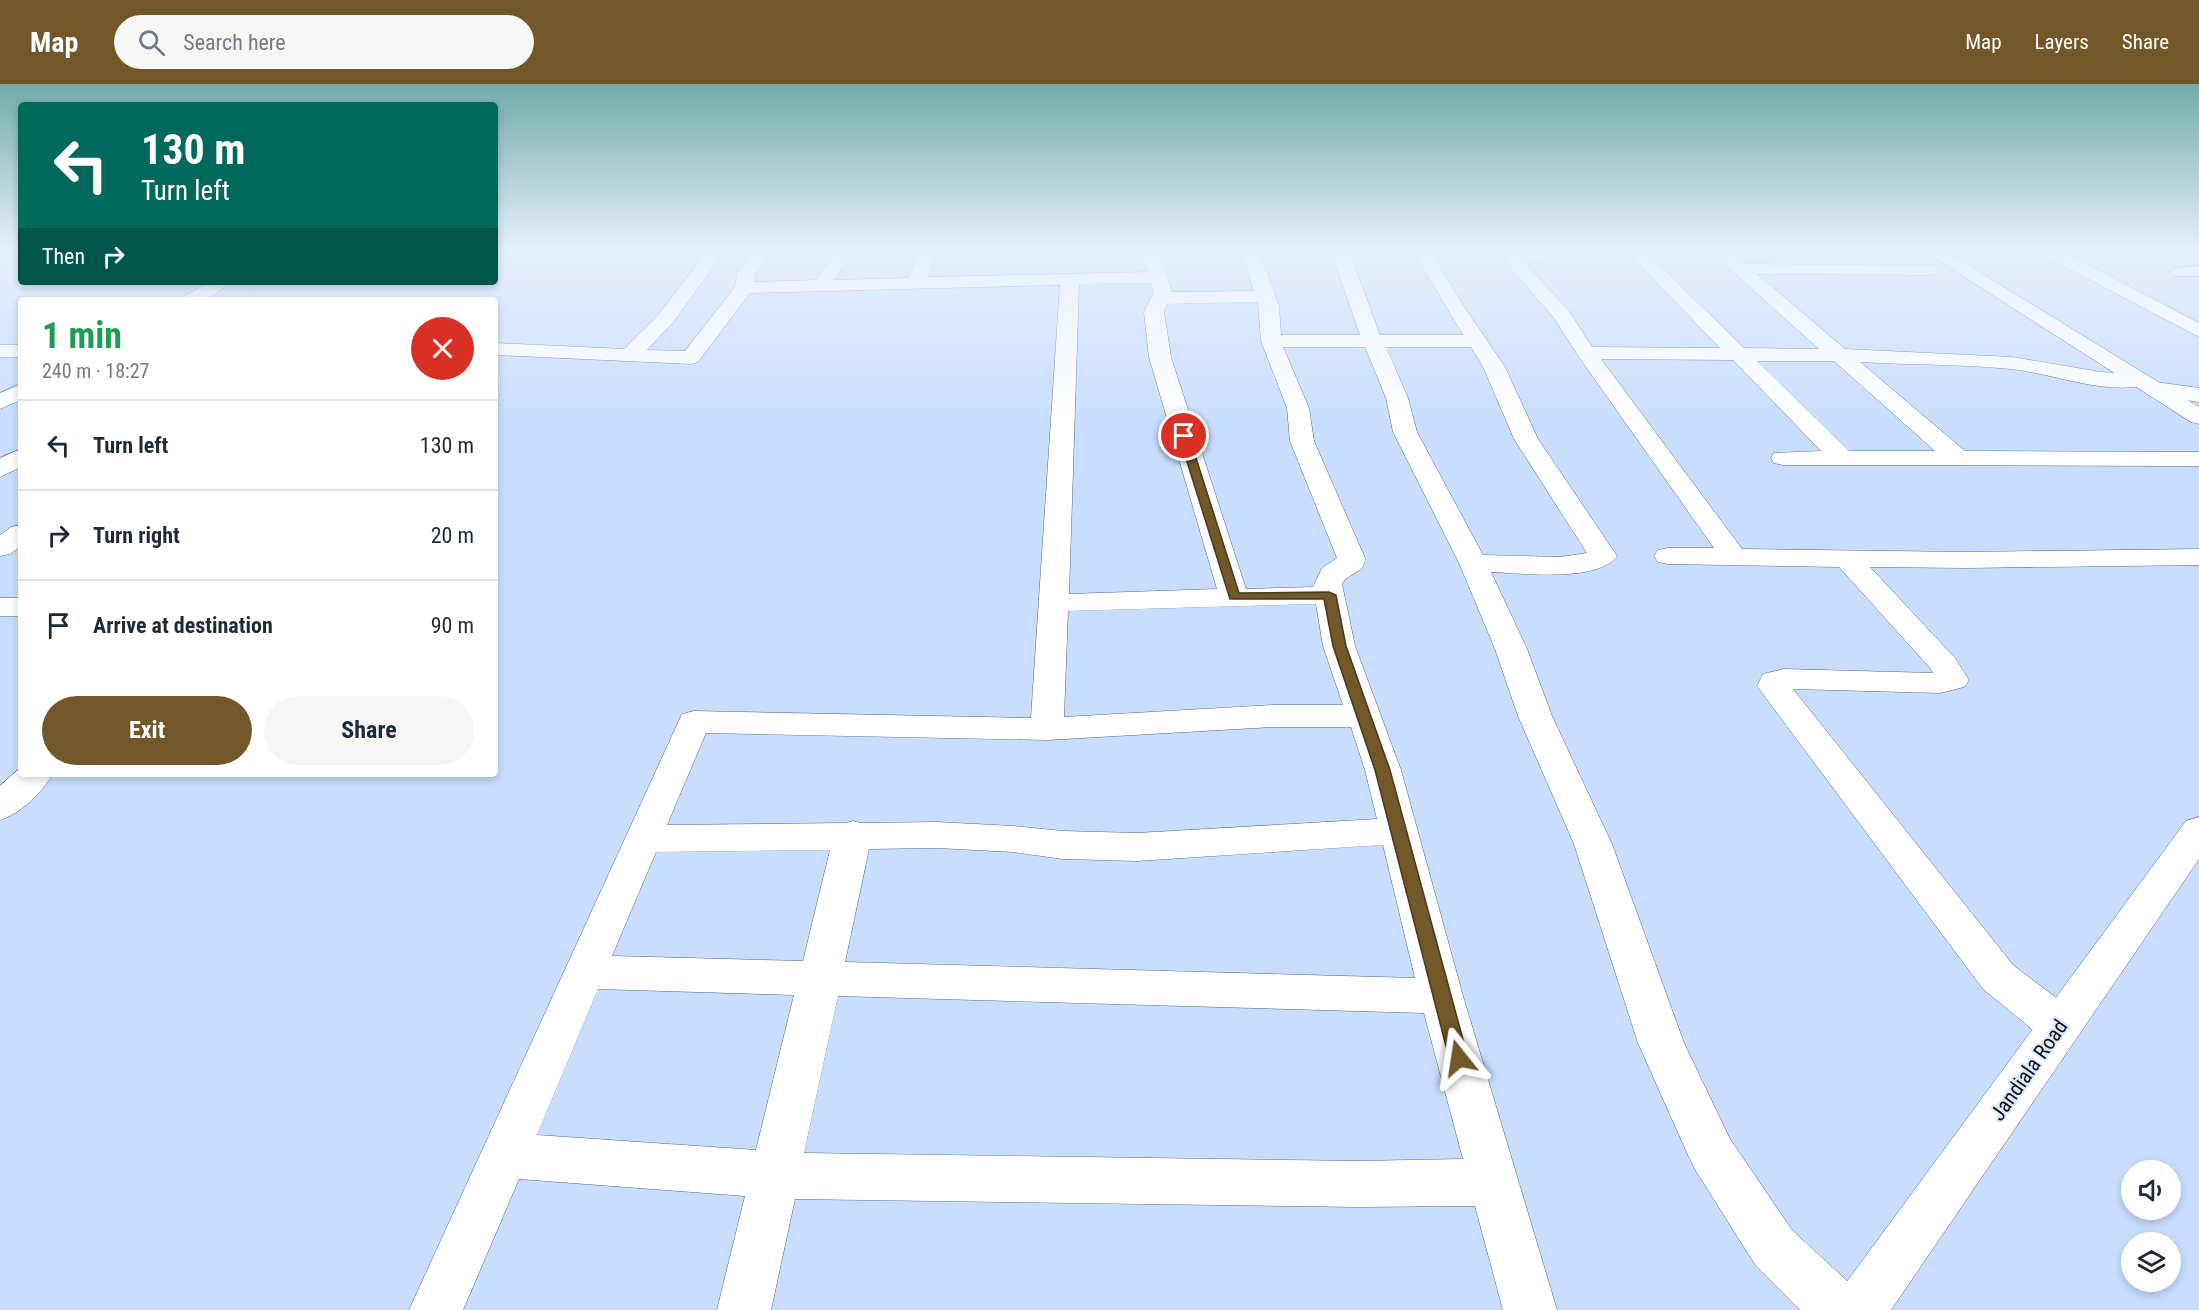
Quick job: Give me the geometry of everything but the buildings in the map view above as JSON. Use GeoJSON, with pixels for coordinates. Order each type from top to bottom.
{"type":"FeatureCollection","features":[{"type":"Feature","properties":{"kind":"street"},"geometry":{"type":"LineString","coordinates":[[630,355],[673,308]]}},
{"type":"Feature","properties":{"kind":"street"},"geometry":{"type":"LineString","coordinates":[[498,349],[691,358],[718,308]]}},
{"type":"Feature","properties":{"kind":"street"},"geometry":{"type":"LineString","coordinates":[[1047,729],[1068,308]]}},
{"type":"Feature","properties":{"kind":"street"},"geometry":{"type":"LineString","coordinates":[[1155,308],[1160,357],[1234,597]]}},
{"type":"Feature","properties":{"kind":"street"},"geometry":{"type":"LineString","coordinates":[[1267,308],[1271,341],[1298,408],[1302,441],[1351,558],[1351,564],[1332,574],[1327,584],[1339,646],[1383,770],[1441,996],[1530,1310]]}},
{"type":"Feature","properties":{"kind":"street"},"geometry":{"type":"LineString","coordinates":[[1361,308],[1372,341],[1404,417],[1405,432],[1473,563],[1511,649],[1535,716],[1593,844],[1661,1043],[1713,1155],[1774,1248],[1839,1310]]}},
{"type":"Feature","properties":{"kind":"street"},"geometry":{"type":"LineString","coordinates":[[1456,308],[1494,367],[1526,439],[1604,556],[1582,563],[1537,565],[1473,563]]}},
{"type":"Feature","properties":{"kind":"street"},"geometry":{"type":"LineString","coordinates":[[1556,308],[1734,557]]}},
{"type":"Feature","properties":{"kind":"street"},"geometry":{"type":"LineString","coordinates":[[1692,308],[1842,458]]}},
{"type":"Feature","properties":{"kind":"street"},"geometry":{"type":"LineString","coordinates":[[1785,308],[1958,458]]}},
{"type":"Feature","properties":{"kind":"street"},"geometry":{"type":"LineString","coordinates":[[2014,308],[2199,417]]}},
{"type":"Feature","properties":{"kind":"street"},"geometry":{"type":"LineString","coordinates":[[2156,308],[2199,331]]}},
{"type":"Feature","properties":{"kind":"street"},"geometry":{"type":"LineString","coordinates":[[1271,341],[1475,340]]}},
{"type":"Feature","properties":{"kind":"street"},"geometry":{"type":"LineString","coordinates":[[0,351],[18,351]]}},
{"type":"Feature","properties":{"kind":"street"},"geometry":{"type":"LineString","coordinates":[[1586,353],[1838,355],[2012,363],[2199,395]]}},
{"type":"Feature","properties":{"kind":"street"},"geometry":{"type":"LineString","coordinates":[[0,402],[18,393]]}},
{"type":"Feature","properties":{"kind":"street"},"geometry":{"type":"LineString","coordinates":[[0,469],[18,458]]}},
{"type":"Feature","properties":{"kind":"street"},"geometry":{"type":"LineString","coordinates":[[1783,458],[2199,459]]}},
{"type":"Feature","properties":{"kind":"street"},"geometry":{"type":"LineString","coordinates":[[1668,556],[1966,560],[2199,556]]}},
{"type":"Feature","properties":{"kind":"street"},"geometry":{"type":"LineString","coordinates":[[1846,558],[1944,665],[1953,680],[1940,683],[1793,679],[1774,681],[1773,686],[1998,977],[2060,1026]]}},
{"type":"Feature","properties":{"kind":"street"},"geometry":{"type":"LineString","coordinates":[[1053,603],[1329,595]]}},
{"type":"Feature","properties":{"kind":"street"},"geometry":{"type":"LineString","coordinates":[[0,607],[18,607]]}},
{"type":"Feature","properties":{"kind":"street"},"geometry":{"type":"LineString","coordinates":[[435,1310],[694,722],[1047,729],[1273,716],[1365,716]]}},
{"type":"Feature","properties":{"kind":"street"},"geometry":{"type":"LineString","coordinates":[[0,807],[33,777]]}},
{"type":"Feature","properties":{"kind":"street","name":"Jandiala Road"},"geometry":{"type":"LineString","coordinates":[[1859,1310],[2199,830]]}},
{"type":"Feature","properties":{"kind":"street"},"geometry":{"type":"LineString","coordinates":[[643,839],[853,834],[937,835],[1013,839],[1063,845],[1137,847],[1397,831]]}},
{"type":"Feature","properties":{"kind":"street"},"geometry":{"type":"LineString","coordinates":[[744,1310],[853,834]]}},
{"type":"Feature","properties":{"kind":"street"},"geometry":{"type":"LineString","coordinates":[[584,972],[1441,996]]}},
{"type":"Feature","properties":{"kind":"street"},"geometry":{"type":"LineString","coordinates":[[504,1155],[775,1175],[1357,1184],[1494,1182]]}},
{"type":"Feature","properties":{"kind":"route"},"geometry":{"type":"LineString","coordinates":[[1184,436],[1234,597],[1329,595],[1339,646],[1383,770],[1397,831],[1459,1058]]}}]}
